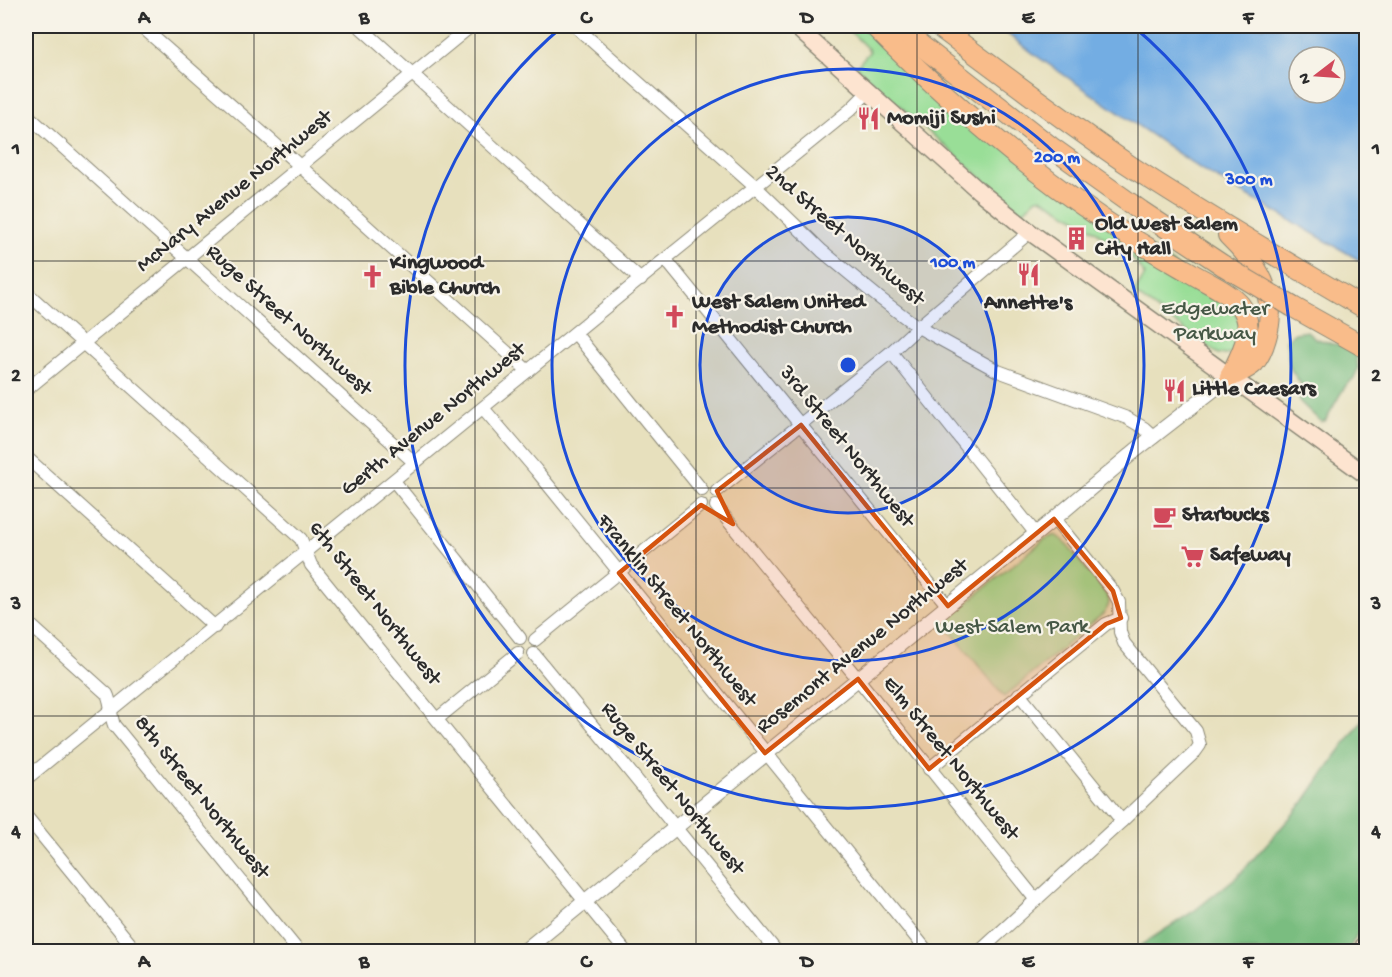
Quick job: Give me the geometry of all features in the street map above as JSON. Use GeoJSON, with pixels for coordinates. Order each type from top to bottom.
{"type":"FeatureCollection","features":[{"type":"Feature","properties":{"kind":"highway"},"geometry":{"type":"LineString","coordinates":[[874,26],[974,121],[1029,167],[1099,217],[1240,304],[1246,319],[1248,335],[1230,377]]}},
{"type":"Feature","properties":{"kind":"highway"},"geometry":{"type":"LineString","coordinates":[[896,26],[1051,147],[1142,211],[1224,266],[1366,348]]}},
{"type":"Feature","properties":{"kind":"highway"},"geometry":{"type":"LineString","coordinates":[[938,26],[1094,141],[1198,210],[1366,309]]}},
{"type":"Feature","properties":{"kind":"highway"},"geometry":{"type":"LineString","coordinates":[[1198,210],[1220,228],[1248,257],[1265,284],[1269,303],[1268,331],[1263,346],[1254,363],[1230,377]]}},
{"type":"Feature","properties":{"kind":"main road"},"geometry":{"type":"LineString","coordinates":[[795,26],[979,191],[1030,232],[1366,475]]}},
{"type":"Feature","properties":{"kind":"main road"},"geometry":{"type":"LineString","coordinates":[[1361,951],[1366,942]]}},
{"type":"Feature","properties":{"kind":"street"},"geometry":{"type":"LineString","coordinates":[[141,26],[528,371]]}},
{"type":"Feature","properties":{"kind":"street"},"geometry":{"type":"LineString","coordinates":[[359,26],[641,280]]}},
{"type":"Feature","properties":{"kind":"street","name":"McNary Avenue Northwest"},"geometry":{"type":"LineString","coordinates":[[26,390],[471,26]]}},
{"type":"Feature","properties":{"kind":"street","name":"2nd Street Northwest"},"geometry":{"type":"LineString","coordinates":[[575,26],[755,186],[822,250],[918,327],[999,371],[1127,418],[1154,437]]}},
{"type":"Feature","properties":{"kind":"street","name":"Gerth Avenue Northwest"},"geometry":{"type":"LineString","coordinates":[[26,779],[850,110],[868,92]]}},
{"type":"Feature","properties":{"kind":"street","name":"Ruge Street Northwest"},"geometry":{"type":"LineString","coordinates":[[26,114],[415,463]]}},
{"type":"Feature","properties":{"kind":"street"},"geometry":{"type":"LineString","coordinates":[[717,491],[891,352],[1030,232]]}},
{"type":"Feature","properties":{"kind":"street","name":"3rd Street Northwest"},"geometry":{"type":"LineString","coordinates":[[666,260],[948,606]]}},
{"type":"Feature","properties":{"kind":"street","name":"6th Street Northwest"},"geometry":{"type":"LineString","coordinates":[[26,292],[301,539],[311,565],[626,951]]}},
{"type":"Feature","properties":{"kind":"street"},"geometry":{"type":"LineString","coordinates":[[575,333],[702,490]]}},
{"type":"Feature","properties":{"kind":"street"},"geometry":{"type":"LineString","coordinates":[[891,352],[1036,534]]}},
{"type":"Feature","properties":{"kind":"street","name":"Rosemont Avenue Northwest"},"geometry":{"type":"LineString","coordinates":[[523,951],[1230,377]]}},
{"type":"Feature","properties":{"kind":"street","name":"Franklin Street Northwest"},"geometry":{"type":"LineString","coordinates":[[483,408],[928,951]]}},
{"type":"Feature","properties":{"kind":"street"},"geometry":{"type":"LineString","coordinates":[[26,457],[215,627]]}},
{"type":"Feature","properties":{"kind":"street"},"geometry":{"type":"LineString","coordinates":[[394,481],[520,638]]}},
{"type":"Feature","properties":{"kind":"street"},"geometry":{"type":"LineString","coordinates":[[712,488],[717,491],[720,496],[716,506],[706,508],[701,505],[699,495],[702,490],[712,488]]}},
{"type":"Feature","properties":{"kind":"street"},"geometry":{"type":"LineString","coordinates":[[535,640],[701,505]]}},
{"type":"Feature","properties":{"kind":"street","name":"Elm Street Northwest"},"geometry":{"type":"LineString","coordinates":[[716,506],[1036,900]]}},
{"type":"Feature","properties":{"kind":"street"},"geometry":{"type":"LineString","coordinates":[[979,951],[1122,821],[1196,752],[1200,745],[1196,731],[1124,643],[1120,632],[1119,602],[1113,591],[1054,519]]}},
{"type":"Feature","properties":{"kind":"street"},"geometry":{"type":"LineString","coordinates":[[929,769],[1106,624],[1121,618]]}},
{"type":"Feature","properties":{"kind":"street","name":"8th Street Northwest"},"geometry":{"type":"LineString","coordinates":[[26,621],[107,694],[110,699],[114,725],[296,950]]}},
{"type":"Feature","properties":{"kind":"street"},"geometry":{"type":"LineString","coordinates":[[531,636],[535,640],[537,649],[534,654],[524,657],[518,654],[515,648],[520,638],[531,636]]}},
{"type":"Feature","properties":{"kind":"street"},"geometry":{"type":"LineString","coordinates":[[437,719],[518,654]]}},
{"type":"Feature","properties":{"kind":"street","name":"Ruge Street Northwest"},"geometry":{"type":"LineString","coordinates":[[534,654],[777,951]]}},
{"type":"Feature","properties":{"kind":"street"},"geometry":{"type":"LineString","coordinates":[[1019,694],[1122,821]]}},
{"type":"Feature","properties":{"kind":"street"},"geometry":{"type":"LineString","coordinates":[[26,816],[137,951]]}},
{"type":"Feature","properties":{"kind":"highlighted area"},"geometry":{"type":"Polygon","coordinates":[[[801,425],[948,606],[1054,519],[1113,591],[1121,618],[1106,624],[929,769],[858,679],[765,753],[619,573],[701,505],[733,524],[717,491],[801,425]]]}},
{"type":"Feature","properties":{"kind":"green space","name":"Edgewater Parkway"},"geometry":{"type":"Polygon","coordinates":[[[845,26],[866,26],[920,79],[1234,308],[1240,325],[1233,353],[1218,354],[1134,293],[1145,275],[1133,259],[1090,227],[1041,198],[1037,198],[1022,212],[996,191],[856,67],[870,51],[845,26]]]}},
{"type":"Feature","properties":{"kind":"green space"},"geometry":{"type":"Polygon","coordinates":[[[1307,331],[1315,338],[1332,344],[1345,345],[1356,355],[1358,368],[1354,378],[1347,384],[1325,421],[1321,422],[1300,402],[1299,396],[1305,390],[1290,368],[1286,340],[1295,333],[1307,331]]]}},
{"type":"Feature","properties":{"kind":"green space","name":"West Salem Park"},"geometry":{"type":"Polygon","coordinates":[[[1055,535],[1064,541],[1106,594],[1109,601],[1108,606],[1104,613],[1004,697],[943,622],[1045,539],[1055,535]]]}},
{"type":"Feature","properties":{"kind":"green space"},"geometry":{"type":"Polygon","coordinates":[[[1366,712],[1366,918],[1348,951],[1132,951],[1194,911],[1239,875],[1304,802],[1366,712]]]}},
{"type":"Feature","properties":{"kind":"water"},"geometry":{"type":"Polygon","coordinates":[[[997,26],[1366,26],[1366,264],[1201,169],[1038,57],[997,26]]]}},
{"type":"Feature","properties":{"kind":"place","name":"Momiji Sushi"},"geometry":{"type":"Point","coordinates":[869,119]}},
{"type":"Feature","properties":{"kind":"place","name":"Old West Salem City Hall"},"geometry":{"type":"Point","coordinates":[1077,238]}},
{"type":"Feature","properties":{"kind":"place","name":"Annette's"},"geometry":{"type":"Point","coordinates":[1028,275]}},
{"type":"Feature","properties":{"kind":"place","name":"Kingwood Bible Church"},"geometry":{"type":"Point","coordinates":[372,277]}},
{"type":"Feature","properties":{"kind":"place","name":"West Salem United Methodist Church"},"geometry":{"type":"Point","coordinates":[674,316]}},
{"type":"Feature","properties":{"kind":"place","name":"Little Caesars"},"geometry":{"type":"Point","coordinates":[1174,390]}},
{"type":"Feature","properties":{"kind":"place","name":"Starbucks"},"geometry":{"type":"Point","coordinates":[1164,516]}},
{"type":"Feature","properties":{"kind":"place","name":"Safeway"},"geometry":{"type":"Point","coordinates":[1192,556]}}]}
